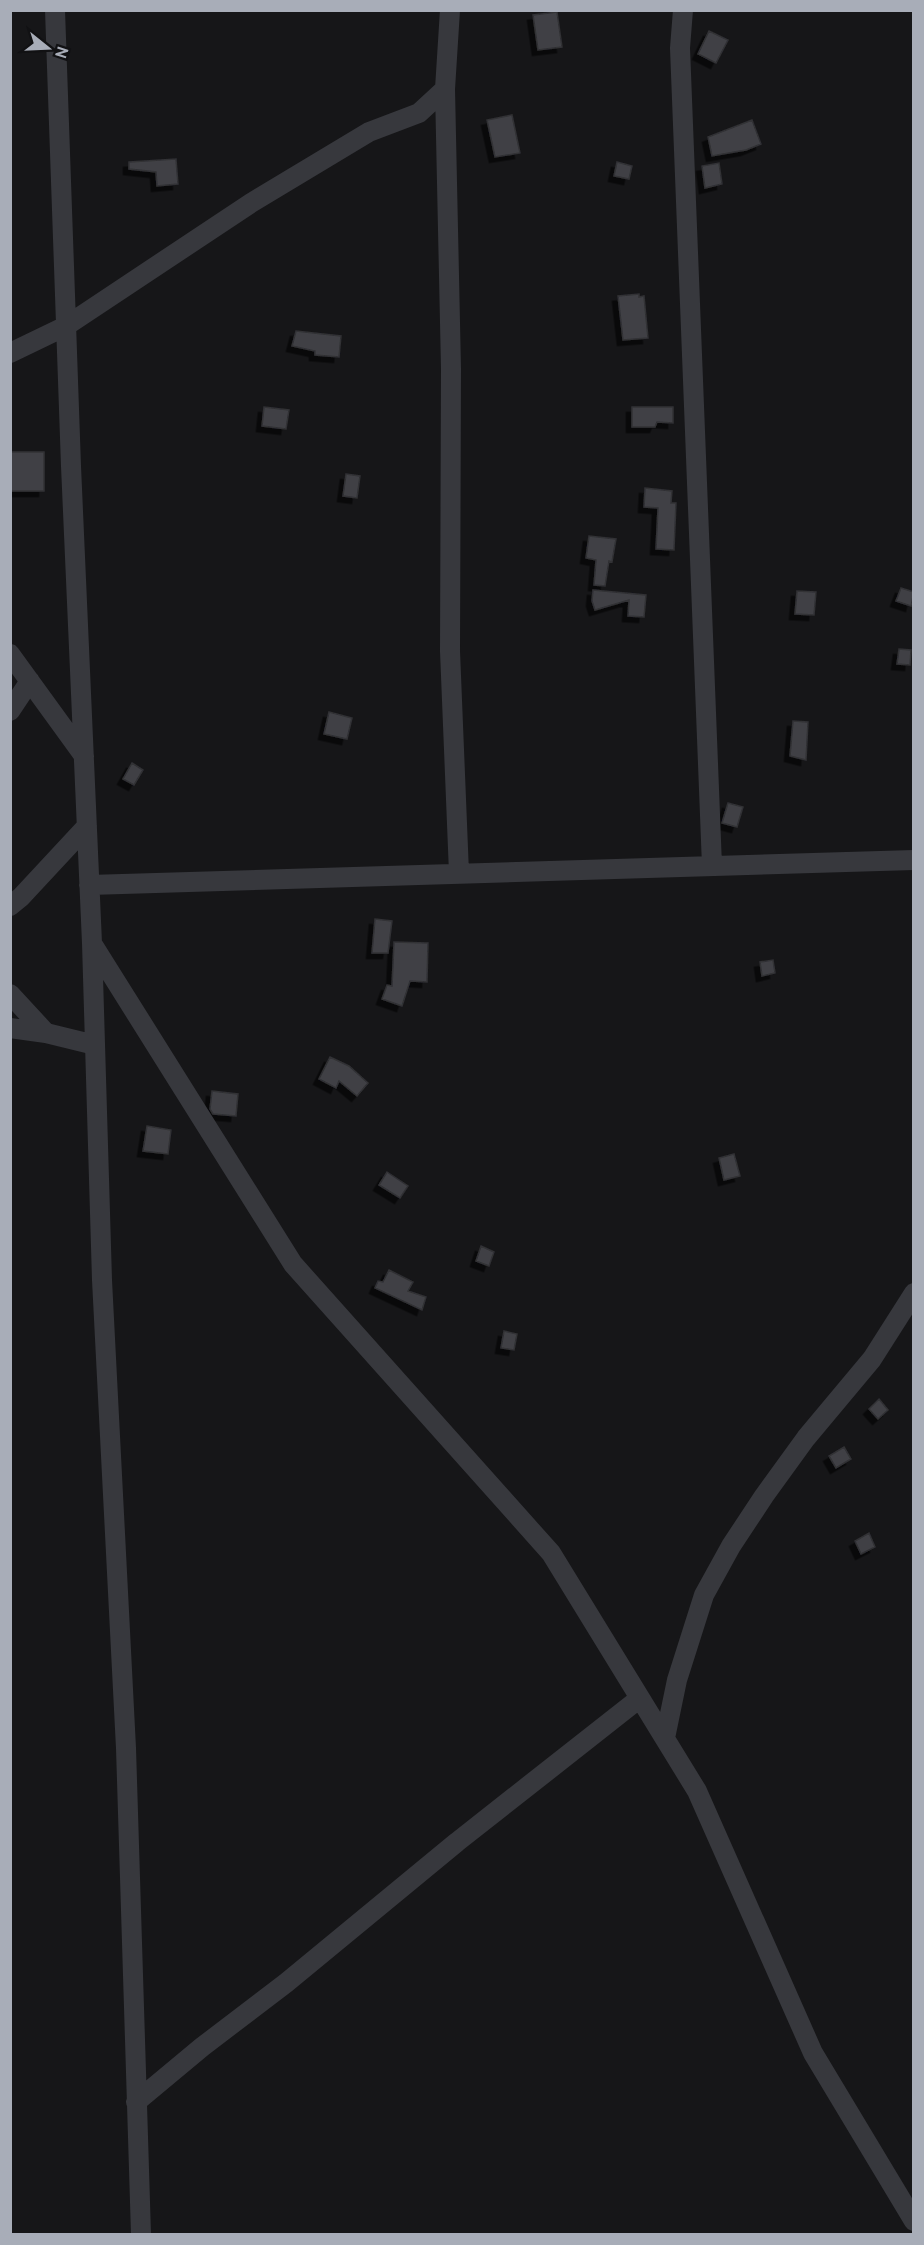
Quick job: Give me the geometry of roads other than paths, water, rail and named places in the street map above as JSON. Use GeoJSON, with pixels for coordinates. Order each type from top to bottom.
{"type":"FeatureCollection","features":[{"type":"Feature","properties":{"kind":"street"},"geometry":{"type":"LineString","coordinates":[[55,10],[92,943],[102,1280],[126,1748],[141,2235]]}},
{"type":"Feature","properties":{"kind":"street"},"geometry":{"type":"LineString","coordinates":[[450,10],[445,89],[451,369],[450,651],[459,873]]}},
{"type":"Feature","properties":{"kind":"street"},"geometry":{"type":"LineString","coordinates":[[683,10],[680,48],[711,866]]}},
{"type":"Feature","properties":{"kind":"street"},"geometry":{"type":"LineString","coordinates":[[10,353],[66,326],[261,197],[369,132],[419,113],[445,89]]}},
{"type":"Feature","properties":{"kind":"street"},"geometry":{"type":"LineString","coordinates":[[10,654],[84,756]]}},
{"type":"Feature","properties":{"kind":"street"},"geometry":{"type":"LineString","coordinates":[[10,711],[30,681]]}},
{"type":"Feature","properties":{"kind":"street"},"geometry":{"type":"LineString","coordinates":[[10,906],[87,826]]}},
{"type":"Feature","properties":{"kind":"street"},"geometry":{"type":"LineString","coordinates":[[89,885],[914,860]]}},
{"type":"Feature","properties":{"kind":"street"},"geometry":{"type":"LineString","coordinates":[[92,943],[294,1264],[551,1553],[697,1791],[813,2053],[914,2221]]}},
{"type":"Feature","properties":{"kind":"street"},"geometry":{"type":"LineString","coordinates":[[10,994],[46,1033]]}},
{"type":"Feature","properties":{"kind":"street"},"geometry":{"type":"LineString","coordinates":[[10,1028],[46,1033],[95,1045]]}},
{"type":"Feature","properties":{"kind":"street"},"geometry":{"type":"LineString","coordinates":[[664,1738],[677,1680],[704,1595],[731,1546],[806,1438],[872,1359],[914,1293]]}},
{"type":"Feature","properties":{"kind":"street"},"geometry":{"type":"LineString","coordinates":[[136,2102],[202,2047],[286,1983],[457,1842],[640,1698]]}}]}
